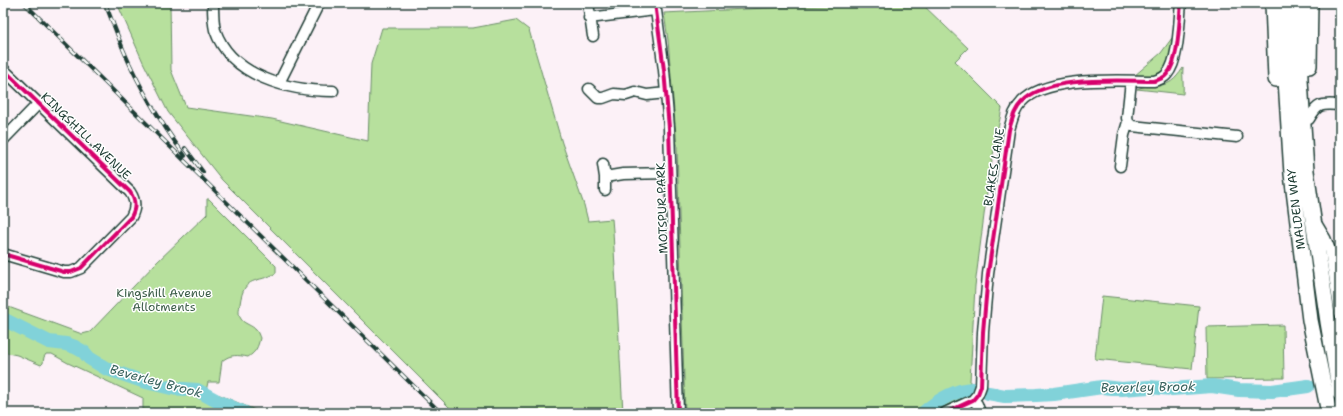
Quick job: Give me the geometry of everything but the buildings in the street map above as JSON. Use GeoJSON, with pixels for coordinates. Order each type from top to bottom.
{"type":"FeatureCollection","features":[{"type":"Feature","properties":{"kind":"highway"},"geometry":{"type":"LineString","coordinates":[[1273,3],[1274,42],[1280,113],[1285,148],[1292,174]]}},
{"type":"Feature","properties":{"kind":"highway","name":"MALDEN WAY"},"geometry":{"type":"LineString","coordinates":[[1285,3],[1286,80],[1292,174],[1310,320],[1329,413]]}},
{"type":"Feature","properties":{"kind":"highway","name":"MALDEN WAY"},"geometry":{"type":"LineString","coordinates":[[1298,3],[1300,80],[1306,171],[1340,393]]}},
{"type":"Feature","properties":{"kind":"highway"},"geometry":{"type":"LineString","coordinates":[[1306,171],[1309,119],[1310,3]]}},
{"type":"Feature","properties":{"kind":"highway"},"geometry":{"type":"LineString","coordinates":[[1310,320],[1309,350],[1319,413]]}},
{"type":"Feature","properties":{"kind":"street"},"geometry":{"type":"LineString","coordinates":[[213,3],[215,29],[220,41],[227,53],[247,69],[279,83],[320,91],[333,91]]}},
{"type":"Feature","properties":{"kind":"street"},"geometry":{"type":"LineString","coordinates":[[279,83],[319,3]]}},
{"type":"Feature","properties":{"kind":"street"},"geometry":{"type":"LineString","coordinates":[[588,3],[589,18],[593,36]]}},
{"type":"Feature","properties":{"kind":"street","name":"BLAKES LANE"},"geometry":{"type":"LineString","coordinates":[[976,396],[982,377],[983,332],[990,260],[1009,130],[1015,111],[1021,102],[1029,95],[1049,87],[1084,82],[1154,81],[1160,79],[1167,74],[1175,58],[1181,3]]}},
{"type":"Feature","properties":{"kind":"street"},"geometry":{"type":"LineString","coordinates":[[589,18],[655,7]]}},
{"type":"Feature","properties":{"kind":"street","name":"MOTSPUR PARK"},"geometry":{"type":"LineString","coordinates":[[655,7],[666,93],[678,413]]}},
{"type":"Feature","properties":{"kind":"street","name":"KINGSHILL AVENUE"},"geometry":{"type":"LineString","coordinates":[[3,69],[130,192],[135,202],[135,208],[131,217],[81,268],[76,271],[64,272],[3,254]]}},
{"type":"Feature","properties":{"kind":"street"},"geometry":{"type":"LineString","coordinates":[[1120,166],[1124,135],[1128,122],[1127,114],[1131,81]]}},
{"type":"Feature","properties":{"kind":"street"},"geometry":{"type":"LineString","coordinates":[[589,89],[598,98],[603,98],[614,94],[626,95],[635,92],[647,95],[666,93]]}},
{"type":"Feature","properties":{"kind":"street"},"geometry":{"type":"LineString","coordinates":[[3,140],[38,103]]}},
{"type":"Feature","properties":{"kind":"street"},"geometry":{"type":"LineString","coordinates":[[1309,119],[1314,111],[1323,104],[1340,105]]}},
{"type":"Feature","properties":{"kind":"street"},"geometry":{"type":"LineString","coordinates":[[1128,122],[1132,126],[1137,127],[1237,137]]}},
{"type":"Feature","properties":{"kind":"street"},"geometry":{"type":"LineString","coordinates":[[603,164],[605,190]]}},
{"type":"Feature","properties":{"kind":"street"},"geometry":{"type":"LineString","coordinates":[[605,177],[623,174],[670,173]]}},
{"type":"Feature","properties":{"kind":"street","name":"MALDEN WAY"},"geometry":{"type":"LineString","coordinates":[[1314,220],[1326,238],[1330,250],[1340,313]]}},
{"type":"Feature","properties":{"kind":"street"},"geometry":{"type":"LineString","coordinates":[[945,413],[976,396],[980,413]]}},
{"type":"Feature","properties":{"kind":"green space"},"geometry":{"type":"Polygon","coordinates":[[[117,3],[170,3],[171,70],[186,107],[272,119],[368,141],[371,64],[382,28],[473,28],[516,20],[529,30],[562,143],[584,205],[588,221],[612,219],[623,413],[455,413],[222,180],[168,112],[143,62],[117,3]]]}},
{"type":"Feature","properties":{"kind":"green space"},"geometry":{"type":"Polygon","coordinates":[[[869,3],[921,3],[968,48],[955,61],[1002,108],[989,176],[975,286],[970,381],[966,396],[934,413],[685,413],[677,147],[668,40],[664,13],[869,3]]]}},
{"type":"Feature","properties":{"kind":"green space"},"geometry":{"type":"Polygon","coordinates":[[[1172,38],[1168,64],[1162,72],[1157,75],[1146,77],[1134,76],[1161,53],[1172,38]]]}},
{"type":"Feature","properties":{"kind":"green space"},"geometry":{"type":"Polygon","coordinates":[[[1183,68],[1183,94],[1137,89],[1167,84],[1177,76],[1183,68]]]}},
{"type":"Feature","properties":{"kind":"green space","name":"Kingshill Avenue Allotments"},"geometry":{"type":"Polygon","coordinates":[[[207,199],[209,199],[276,266],[276,273],[248,284],[242,295],[239,315],[242,321],[254,328],[258,333],[260,338],[256,349],[248,357],[234,356],[228,357],[222,361],[219,382],[208,382],[206,391],[220,395],[262,413],[143,413],[143,398],[52,354],[46,354],[41,365],[17,355],[3,352],[3,305],[82,334],[90,332],[156,263],[207,214],[207,199]]]}},
{"type":"Feature","properties":{"kind":"green space"},"geometry":{"type":"Polygon","coordinates":[[[1102,296],[1199,306],[1192,369],[1095,359],[1102,296]]]}},
{"type":"Feature","properties":{"kind":"green space"},"geometry":{"type":"Polygon","coordinates":[[[1283,325],[1284,378],[1207,379],[1206,327],[1283,325]]]}},
{"type":"Feature","properties":{"kind":"waterway","name":"Beverley Brook"},"geometry":{"type":"LineString","coordinates":[[3,319],[49,342],[66,344],[75,347],[107,369],[142,381],[171,388],[197,390],[217,401],[245,413]]}},
{"type":"Feature","properties":{"kind":"waterway","name":"Beverley Brook"},"geometry":{"type":"LineString","coordinates":[[988,393],[1005,396],[1054,394],[1102,387],[1122,389],[1149,387],[1172,389],[1212,386],[1239,390],[1272,391],[1308,386]]}},
{"type":"Feature","properties":{"kind":"waterway","name":"Beverley Brook"},"geometry":{"type":"LineString","coordinates":[[923,413],[934,404],[952,394],[959,391],[972,389]]}},
{"type":"Feature","properties":{"kind":"railway"},"geometry":{"type":"LineString","coordinates":[[24,3],[441,413]]}},
{"type":"Feature","properties":{"kind":"railway"},"geometry":{"type":"LineString","coordinates":[[105,3],[123,49],[143,91],[167,131],[185,156]]}},
{"type":"Feature","properties":{"kind":"railway"},"geometry":{"type":"LineString","coordinates":[[185,148],[203,172]]}},
{"type":"Feature","properties":{"kind":"cycle path"},"geometry":{"type":"LineString","coordinates":[[655,3],[664,70],[669,128],[678,413]]}},
{"type":"Feature","properties":{"kind":"cycle path"},"geometry":{"type":"LineString","coordinates":[[945,413],[973,400],[978,394],[981,386],[983,332],[988,274],[1009,130],[1017,108],[1033,93],[1048,87],[1066,83],[1084,81],[1154,81],[1163,78],[1171,68],[1174,60],[1178,40],[1181,3]]}},
{"type":"Feature","properties":{"kind":"cycle path"},"geometry":{"type":"LineString","coordinates":[[3,69],[130,192],[135,204],[131,217],[81,268],[71,272],[64,272],[3,254]]}}]}
